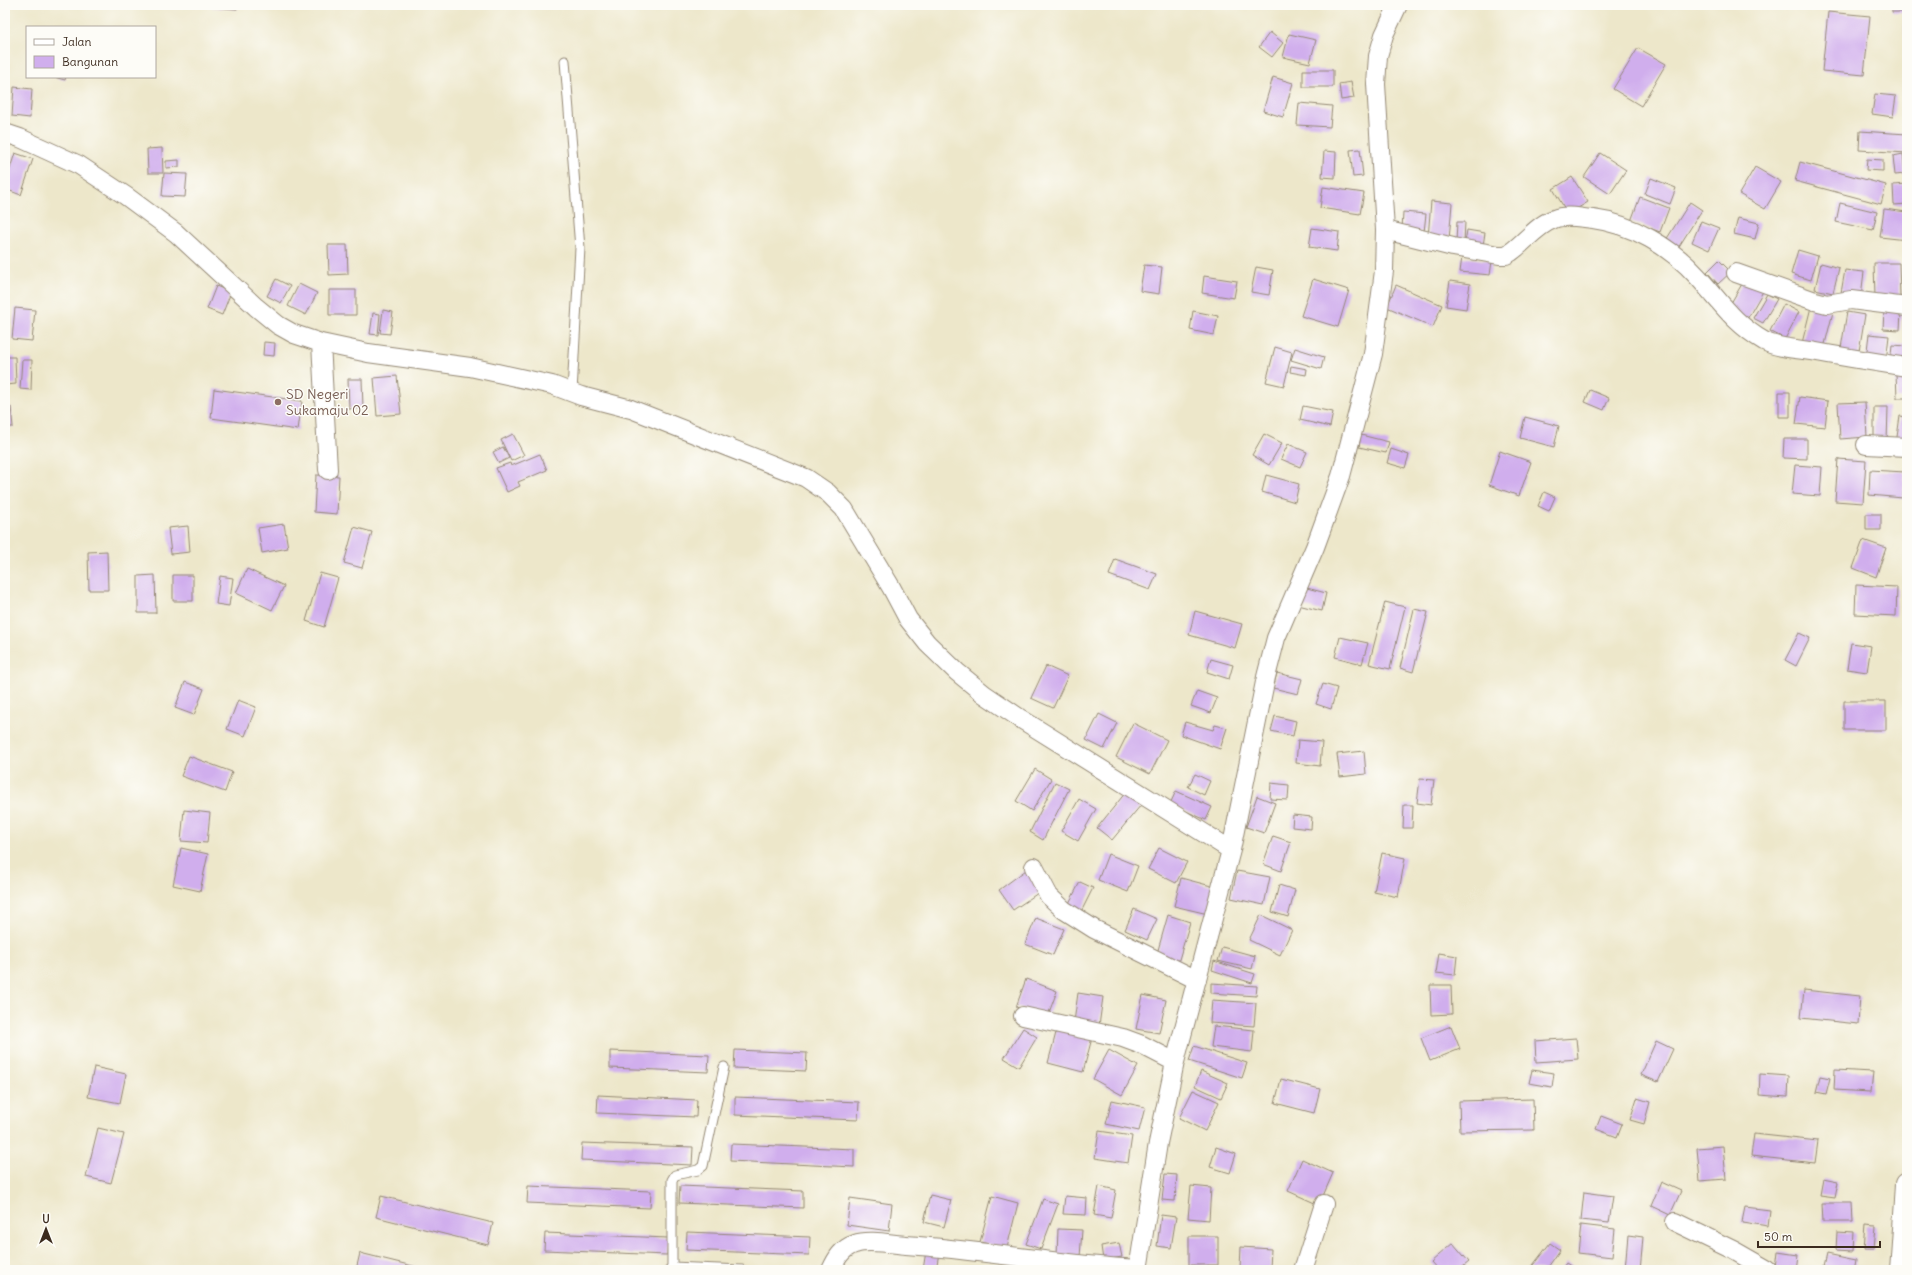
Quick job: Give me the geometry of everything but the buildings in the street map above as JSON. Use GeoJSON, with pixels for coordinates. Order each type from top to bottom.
{"type":"FeatureCollection","features":[{"type":"Feature","properties":{"kind":"main road"},"geometry":{"type":"LineString","coordinates":[[1901,1270],[1907,1184]]}},
{"type":"Feature","properties":{"kind":"street"},"geometry":{"type":"LineString","coordinates":[[831,1270],[845,1249],[855,1244],[868,1243],[928,1246],[1091,1266],[1138,1270],[1158,1143],[1175,1062],[1231,850],[1266,677],[1276,638],[1315,546],[1341,476],[1368,376],[1380,307],[1385,230],[1376,84],[1378,56],[1384,36],[1398,5]]}},
{"type":"Feature","properties":{"kind":"street"},"geometry":{"type":"LineString","coordinates":[[5,134],[80,165],[126,196],[176,233],[278,326],[294,334],[321,343],[368,353],[470,367],[552,385],[577,394],[631,408],[806,478],[828,493],[844,509],[858,530],[908,619],[927,643],[957,672],[984,694],[1021,719],[1124,781],[1231,850]]}},
{"type":"Feature","properties":{"kind":"street"},"geometry":{"type":"LineString","coordinates":[[1385,230],[1453,247],[1506,255],[1542,225],[1554,219],[1566,216],[1602,220],[1647,236],[1670,252],[1697,275],[1729,315],[1747,330],[1766,342],[1786,347],[1907,367]]}},
{"type":"Feature","properties":{"kind":"street"},"geometry":{"type":"LineString","coordinates":[[1736,273],[1827,304],[1852,300],[1907,307]]}},
{"type":"Feature","properties":{"kind":"street"},"geometry":{"type":"LineString","coordinates":[[321,343],[328,470]]}},
{"type":"Feature","properties":{"kind":"street"},"geometry":{"type":"LineString","coordinates":[[1866,445],[1907,447]]}},
{"type":"Feature","properties":{"kind":"street"},"geometry":{"type":"LineString","coordinates":[[1034,867],[1049,896],[1064,910],[1094,928],[1197,980]]}},
{"type":"Feature","properties":{"kind":"street"},"geometry":{"type":"LineString","coordinates":[[1023,1016],[1123,1038],[1142,1045],[1175,1062]]}},
{"type":"Feature","properties":{"kind":"street"},"geometry":{"type":"LineString","coordinates":[[1303,1270],[1324,1204]]}},
{"type":"Feature","properties":{"kind":"street"},"geometry":{"type":"LineString","coordinates":[[1675,1222],[1733,1250],[1768,1270]]}},
{"type":"Feature","properties":{"kind":"lane"},"geometry":{"type":"LineString","coordinates":[[565,61],[580,248],[577,394]]}},
{"type":"Feature","properties":{"kind":"lane"},"geometry":{"type":"LineString","coordinates":[[724,1066],[703,1166],[698,1170],[675,1175],[672,1180],[671,1268],[742,1270]]}},
{"type":"Feature","properties":{"kind":"place","name":"SD Negeri Sukamaju 02"},"geometry":{"type":"Point","coordinates":[278,402]}}]}
